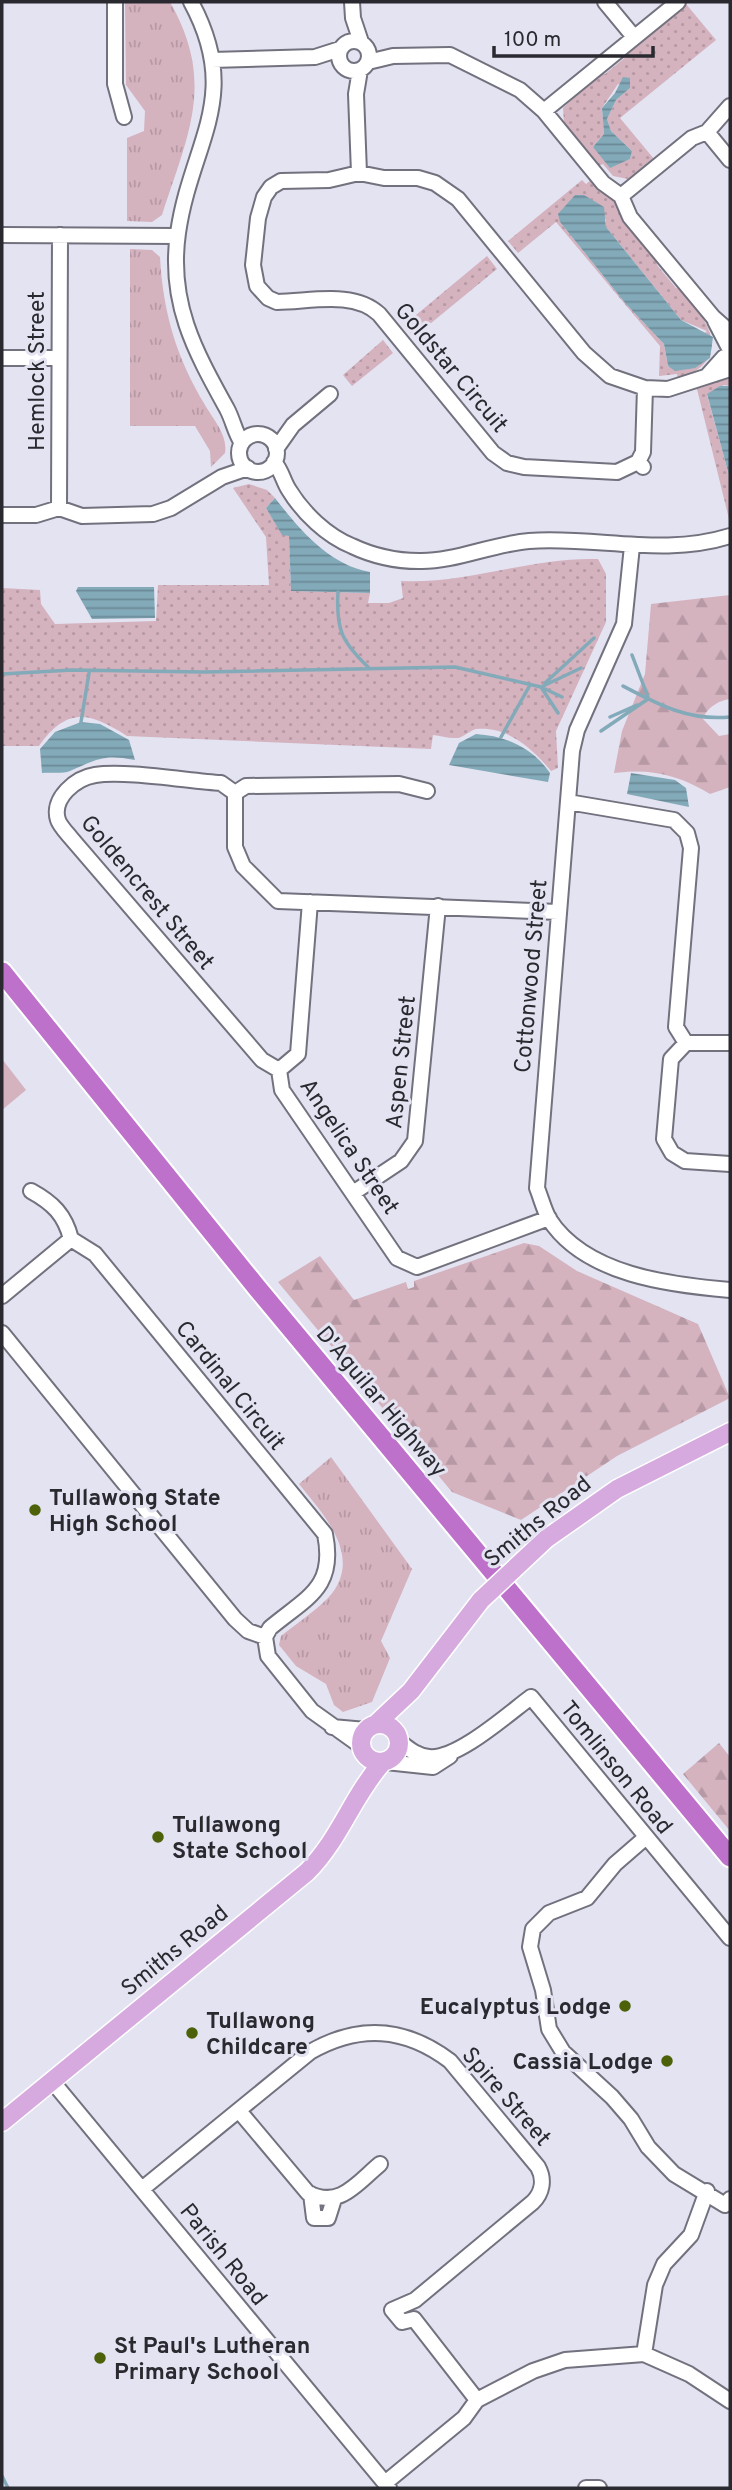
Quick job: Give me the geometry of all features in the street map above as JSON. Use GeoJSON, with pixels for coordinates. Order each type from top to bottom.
{"type":"FeatureCollection","features":[{"type":"Feature","properties":{"kind":"highway","name":"D'Aguilar Highway"},"geometry":{"type":"LineString","coordinates":[[2,972],[258,1289],[730,1857]]}},
{"type":"Feature","properties":{"kind":"main road","name":"Smiths Road"},"geometry":{"type":"LineString","coordinates":[[356,1798],[367,1737],[411,1691],[481,1600],[546,1539],[617,1489],[730,1432]]}},
{"type":"Feature","properties":{"kind":"main road","name":"Smiths Road"},"geometry":{"type":"LineString","coordinates":[[399,1739],[401,1717],[411,1691]]}},
{"type":"Feature","properties":{"kind":"main road"},"geometry":{"type":"LineString","coordinates":[[390,1726],[399,1739],[397,1754],[384,1762],[370,1759],[367,1737],[390,1726]]}},
{"type":"Feature","properties":{"kind":"main road","name":"Smiths Road"},"geometry":{"type":"LineString","coordinates":[[2,2122],[307,1872],[335,1839],[356,1798],[384,1762]]}},
{"type":"Feature","properties":{"kind":"street"},"geometry":{"type":"LineString","coordinates":[[115,2],[115,84],[124,117]]}},
{"type":"Feature","properties":{"kind":"street"},"geometry":{"type":"LineString","coordinates":[[191,2],[207,39],[212,60],[213,108],[188,189],[177,236],[177,282],[185,323],[202,366],[229,412],[258,453],[314,519],[339,540],[388,558],[437,560],[478,549],[531,541],[558,540],[677,547],[730,536]]}},
{"type":"Feature","properties":{"kind":"street"},"geometry":{"type":"LineString","coordinates":[[352,2],[359,173]]}},
{"type":"Feature","properties":{"kind":"street"},"geometry":{"type":"LineString","coordinates":[[605,2],[634,37]]}},
{"type":"Feature","properties":{"kind":"street"},"geometry":{"type":"LineString","coordinates":[[544,111],[678,2]]}},
{"type":"Feature","properties":{"kind":"street"},"geometry":{"type":"LineString","coordinates":[[212,60],[443,54],[457,57],[520,90],[544,111],[603,183],[621,196],[630,217],[713,317],[729,352]]}},
{"type":"Feature","properties":{"kind":"street"},"geometry":{"type":"LineString","coordinates":[[621,196],[692,138],[707,132],[730,106]]}},
{"type":"Feature","properties":{"kind":"street"},"geometry":{"type":"LineString","coordinates":[[707,132],[730,160]]}},
{"type":"Feature","properties":{"kind":"street","name":"Goldstar Circuit"},"geometry":{"type":"LineString","coordinates":[[645,388],[641,465],[617,472],[524,467],[507,463],[493,453],[379,314],[367,304],[353,300],[277,302],[264,295],[255,282],[253,265],[255,233],[266,192],[281,181],[330,180],[359,173],[384,178],[418,178],[452,194],[592,362],[622,382],[645,388],[678,387],[708,376],[729,352]]}},
{"type":"Feature","properties":{"kind":"street"},"geometry":{"type":"LineString","coordinates":[[2,235],[177,236]]}},
{"type":"Feature","properties":{"kind":"street","name":"Hemlock Street"},"geometry":{"type":"LineString","coordinates":[[59,508],[60,235]]}},
{"type":"Feature","properties":{"kind":"street"},"geometry":{"type":"LineString","coordinates":[[2,358],[59,358]]}},
{"type":"Feature","properties":{"kind":"street"},"geometry":{"type":"LineString","coordinates":[[2,515],[36,515],[59,508],[82,516],[153,514],[171,508],[258,453],[330,394]]}},
{"type":"Feature","properties":{"kind":"street","name":"Cottonwood Street"},"geometry":{"type":"LineString","coordinates":[[632,546],[626,617],[577,730],[572,751],[537,1188],[549,1218],[565,1237],[585,1253],[659,1281],[730,1290]]}},
{"type":"Feature","properties":{"kind":"street","name":"Goldencrest Street"},"geometry":{"type":"LineString","coordinates":[[235,793],[221,783],[97,774],[75,784],[60,800],[58,821],[262,1060],[279,1070]]}},
{"type":"Feature","properties":{"kind":"street"},"geometry":{"type":"LineString","coordinates":[[427,791],[399,784],[246,786],[235,793],[234,847],[243,866],[278,901],[558,912]]}},
{"type":"Feature","properties":{"kind":"street"},"geometry":{"type":"LineString","coordinates":[[568,802],[674,820],[687,833],[691,848],[676,1027],[686,1043]]}},
{"type":"Feature","properties":{"kind":"street","name":"Angelica Street"},"geometry":{"type":"LineString","coordinates":[[310,902],[298,1054],[279,1070],[282,1090],[397,1258],[417,1267],[549,1218]]}},
{"type":"Feature","properties":{"kind":"street","name":"Aspen Street"},"geometry":{"type":"LineString","coordinates":[[354,1193],[401,1161],[415,1141],[438,906]]}},
{"type":"Feature","properties":{"kind":"street"},"geometry":{"type":"LineString","coordinates":[[730,1043],[686,1043],[671,1059],[664,1139],[672,1153],[685,1160],[730,1164]]}},
{"type":"Feature","properties":{"kind":"street"},"geometry":{"type":"LineString","coordinates":[[2,1296],[71,1239],[66,1221],[52,1202],[31,1191]]}},
{"type":"Feature","properties":{"kind":"street","name":"Cardinal Circuit"},"geometry":{"type":"LineString","coordinates":[[71,1239],[94,1254],[325,1534],[330,1556],[323,1584],[270,1628],[265,1637]]}},
{"type":"Feature","properties":{"kind":"street"},"geometry":{"type":"LineString","coordinates":[[2,1333],[235,1619],[248,1631],[265,1637],[268,1656],[313,1711],[331,1727],[367,1737]]}},
{"type":"Feature","properties":{"kind":"street","name":"Tomlinson Road"},"geometry":{"type":"LineString","coordinates":[[384,1762],[433,1767],[446,1761],[453,1752],[531,1697],[730,1938]]}},
{"type":"Feature","properties":{"kind":"street"},"geometry":{"type":"LineString","coordinates":[[399,1739],[411,1751],[431,1757],[453,1752]]}},
{"type":"Feature","properties":{"kind":"street"},"geometry":{"type":"LineString","coordinates":[[645,1838],[615,1864],[587,1898],[549,1913],[533,1929],[530,1947],[543,1990],[549,2029],[563,2052],[612,2097],[631,2119],[648,2147],[674,2174],[728,2206]]}},
{"type":"Feature","properties":{"kind":"street","name":"Spire Street"},"geometry":{"type":"LineString","coordinates":[[142,2189],[240,2112],[310,2052],[342,2036],[373,2032],[402,2035],[425,2045],[450,2062],[538,2168],[541,2185],[533,2202],[415,2300],[392,2310],[402,2322],[414,2319],[477,2400]]}},
{"type":"Feature","properties":{"kind":"street","name":"Parish Road"},"geometry":{"type":"LineString","coordinates":[[52,2081],[387,2486]]}},
{"type":"Feature","properties":{"kind":"street"},"geometry":{"type":"LineString","coordinates":[[240,2112],[310,2194],[323,2200],[334,2199],[380,2164]]}},
{"type":"Feature","properties":{"kind":"street"},"geometry":{"type":"LineString","coordinates":[[644,2354],[655,2285],[664,2264],[691,2235],[706,2191]]}},
{"type":"Feature","properties":{"kind":"street"},"geometry":{"type":"LineString","coordinates":[[414,2319],[415,2300]]}},
{"type":"Feature","properties":{"kind":"street"},"geometry":{"type":"LineString","coordinates":[[387,2486],[464,2418],[477,2400],[533,2371],[565,2360],[644,2354],[689,2374],[730,2401]]}},
{"type":"Feature","properties":{"kind":"street"},"geometry":{"type":"LineString","coordinates":[[586,2488],[599,2488]]}},
{"type":"Feature","properties":{"kind":"green space"},"geometry":{"type":"Polygon","coordinates":[[[125,2],[170,2],[184,31],[192,58],[195,84],[188,133],[162,215],[152,222],[127,221],[127,138],[144,131],[145,111],[126,85],[125,2]]]}},
{"type":"Feature","properties":{"kind":"green space"},"geometry":{"type":"Polygon","coordinates":[[[686,4],[716,40],[620,118],[654,159],[628,179],[613,176],[603,164],[598,166],[564,123],[563,108],[599,74],[605,74],[627,56],[627,51],[686,4]],[[618,84],[602,108],[604,134],[593,147],[614,165],[630,159],[632,151],[611,131],[607,119],[616,100],[630,88],[618,84]]]}},
{"type":"Feature","properties":{"kind":"green space"},"geometry":{"type":"Polygon","coordinates":[[[582,180],[586,184],[591,180],[615,201],[622,216],[658,261],[657,265],[676,288],[682,289],[702,316],[712,340],[711,352],[706,362],[678,380],[677,374],[659,376],[660,346],[556,222],[518,253],[508,241],[582,180]],[[606,219],[560,222],[626,304],[664,344],[668,367],[707,331],[681,320],[606,227],[606,219]]]}},
{"type":"Feature","properties":{"kind":"green space"},"geometry":{"type":"Polygon","coordinates":[[[130,249],[152,250],[160,257],[164,297],[179,352],[224,440],[225,453],[211,467],[210,451],[195,426],[130,426],[130,249]]]}},
{"type":"Feature","properties":{"kind":"green space"},"geometry":{"type":"Polygon","coordinates":[[[487,256],[497,269],[414,337],[404,325],[487,256]]]}},
{"type":"Feature","properties":{"kind":"green space"},"geometry":{"type":"Polygon","coordinates":[[[383,340],[393,353],[352,386],[343,375],[383,340]]]}},
{"type":"Feature","properties":{"kind":"green space"},"geometry":{"type":"Polygon","coordinates":[[[730,376],[730,386],[724,385],[707,395],[730,479],[729,519],[697,389],[730,376]]]}},
{"type":"Feature","properties":{"kind":"green space"},"geometry":{"type":"Polygon","coordinates":[[[249,484],[267,490],[275,498],[266,508],[282,534],[289,536],[291,591],[370,593],[368,603],[389,603],[403,598],[401,581],[451,579],[548,562],[598,559],[606,574],[606,622],[556,731],[558,768],[551,771],[519,741],[499,731],[488,729],[474,730],[458,738],[433,735],[431,749],[127,736],[102,722],[80,717],[59,724],[39,746],[2,746],[2,588],[40,590],[41,604],[55,624],[156,621],[158,585],[269,585],[266,537],[233,488],[249,484]]]}},
{"type":"Feature","properties":{"kind":"green space"},"geometry":{"type":"Polygon","coordinates":[[[730,595],[730,699],[714,705],[703,719],[719,736],[730,734],[730,787],[710,794],[664,774],[614,773],[622,731],[645,674],[651,604],[730,595]]]}},
{"type":"Feature","properties":{"kind":"green space"},"geometry":{"type":"Polygon","coordinates":[[[2,1059],[26,1090],[2,1110],[2,1059]]]}},
{"type":"Feature","properties":{"kind":"green space"},"geometry":{"type":"Polygon","coordinates":[[[524,1243],[539,1246],[577,1271],[698,1324],[730,1398],[617,1456],[521,1520],[452,1492],[278,1282],[320,1256],[354,1300],[406,1282],[408,1289],[414,1287],[414,1281],[524,1243]]]}},
{"type":"Feature","properties":{"kind":"green space"},"geometry":{"type":"Polygon","coordinates":[[[331,1457],[412,1569],[381,1641],[390,1658],[372,1702],[343,1712],[334,1705],[326,1684],[296,1666],[279,1645],[281,1636],[328,1598],[338,1583],[343,1568],[337,1538],[299,1484],[331,1457]]]}},
{"type":"Feature","properties":{"kind":"green space"},"geometry":{"type":"Polygon","coordinates":[[[719,1743],[730,1757],[730,1831],[683,1774],[719,1743]]]}},
{"type":"Feature","properties":{"kind":"water"},"geometry":{"type":"Polygon","coordinates":[[[623,77],[630,78],[630,88],[616,100],[607,119],[611,131],[632,151],[630,159],[610,168],[593,147],[604,134],[602,108],[615,93],[623,77]]]}},
{"type":"Feature","properties":{"kind":"water"},"geometry":{"type":"Polygon","coordinates":[[[575,195],[584,195],[604,207],[606,227],[681,320],[713,337],[710,358],[695,368],[675,371],[668,366],[664,344],[626,304],[560,222],[558,214],[575,195]]]}},
{"type":"Feature","properties":{"kind":"water"},"geometry":{"type":"Polygon","coordinates":[[[720,386],[730,386],[730,479],[707,394],[720,386]]]}},
{"type":"Feature","properties":{"kind":"water"},"geometry":{"type":"Polygon","coordinates":[[[275,498],[294,522],[328,554],[355,568],[370,572],[370,593],[291,591],[289,536],[282,535],[266,508],[275,498]]]}},
{"type":"Feature","properties":{"kind":"water"},"geometry":{"type":"Polygon","coordinates":[[[78,587],[154,587],[155,618],[92,619],[76,591],[78,587]]]}},
{"type":"Feature","properties":{"kind":"water"},"geometry":{"type":"Polygon","coordinates":[[[81,722],[100,724],[129,740],[135,760],[108,758],[67,772],[42,773],[40,749],[55,732],[81,722]]]}},
{"type":"Feature","properties":{"kind":"water"},"geometry":{"type":"Polygon","coordinates":[[[476,734],[508,740],[527,750],[550,773],[548,782],[449,765],[459,743],[476,734]]]}},
{"type":"Feature","properties":{"kind":"water"},"geometry":{"type":"Polygon","coordinates":[[[631,773],[675,780],[686,788],[689,807],[627,794],[631,773]]]}},
{"type":"Feature","properties":{"kind":"waterway"},"geometry":{"type":"LineString","coordinates":[[338,592],[338,616],[342,634],[368,667]]}},
{"type":"Feature","properties":{"kind":"waterway"},"geometry":{"type":"LineString","coordinates":[[545,683],[594,638]]}},
{"type":"Feature","properties":{"kind":"waterway"},"geometry":{"type":"LineString","coordinates":[[632,655],[648,697]]}},
{"type":"Feature","properties":{"kind":"waterway"},"geometry":{"type":"LineString","coordinates":[[2,674],[72,670],[204,672],[455,667],[541,687],[581,668]]}},
{"type":"Feature","properties":{"kind":"waterway"},"geometry":{"type":"LineString","coordinates":[[81,722],[89,673]]}},
{"type":"Feature","properties":{"kind":"waterway"},"geometry":{"type":"LineString","coordinates":[[501,737],[530,685]]}},
{"type":"Feature","properties":{"kind":"waterway"},"geometry":{"type":"LineString","coordinates":[[623,686],[688,714],[730,717]]}},
{"type":"Feature","properties":{"kind":"waterway"},"geometry":{"type":"LineString","coordinates":[[541,687],[558,713]]}},
{"type":"Feature","properties":{"kind":"waterway"},"geometry":{"type":"LineString","coordinates":[[543,688],[562,697]]}},
{"type":"Feature","properties":{"kind":"waterway"},"geometry":{"type":"LineString","coordinates":[[601,731],[648,699]]}},
{"type":"Feature","properties":{"kind":"waterway"},"geometry":{"type":"LineString","coordinates":[[610,717],[637,705]]}},
{"type":"Feature","properties":{"kind":"waterway"},"geometry":{"type":"LineString","coordinates":[[2,2476],[8,2488]]}},
{"type":"Feature","properties":{"kind":"place","name":"Tullawong State High School"},"geometry":{"type":"Point","coordinates":[35,1510]}},
{"type":"Feature","properties":{"kind":"place","name":"Tullawong State School"},"geometry":{"type":"Point","coordinates":[158,1837]}},
{"type":"Feature","properties":{"kind":"place","name":"Eucalyptus Lodge"},"geometry":{"type":"Point","coordinates":[625,2006]}},
{"type":"Feature","properties":{"kind":"place","name":"Tullawong Childcare"},"geometry":{"type":"Point","coordinates":[192,2033]}},
{"type":"Feature","properties":{"kind":"place","name":"Cassia Lodge"},"geometry":{"type":"Point","coordinates":[667,2061]}},
{"type":"Feature","properties":{"kind":"place","name":"St Paul's Lutheran Primary School"},"geometry":{"type":"Point","coordinates":[100,2358]}}]}
